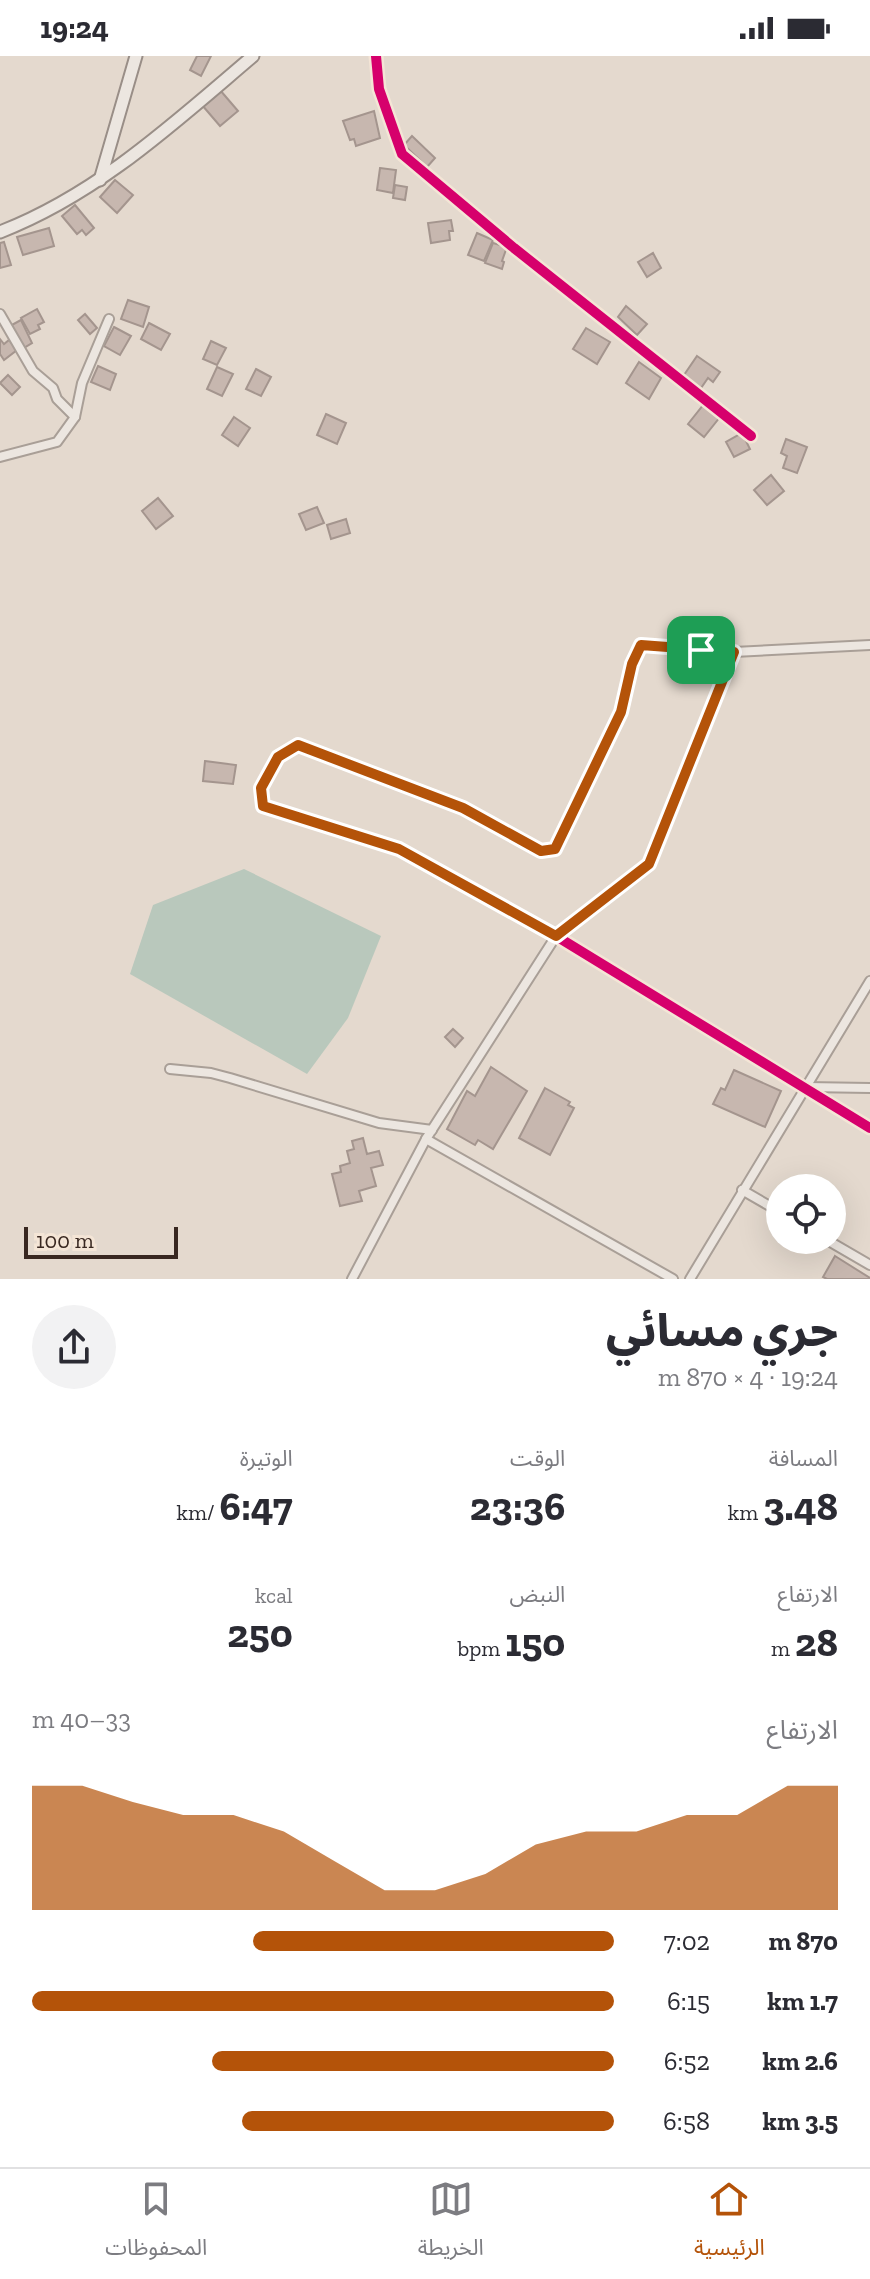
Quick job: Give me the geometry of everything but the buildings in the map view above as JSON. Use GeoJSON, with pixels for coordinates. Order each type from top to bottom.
{"type":"FeatureCollection","features":[{"type":"Feature","properties":{"kind":"main road"},"geometry":{"type":"LineString","coordinates":[[100,180],[136,56]]}},
{"type":"Feature","properties":{"kind":"main road"},"geometry":{"type":"LineString","coordinates":[[0,232],[35,219],[100,180],[158,137],[253,56]]}},
{"type":"Feature","properties":{"kind":"street"},"geometry":{"type":"LineString","coordinates":[[376,56],[379,89],[402,154],[514,248],[751,436]]}},
{"type":"Feature","properties":{"kind":"street"},"geometry":{"type":"LineString","coordinates":[[0,314],[33,371],[53,388],[57,399],[75,417]]}},
{"type":"Feature","properties":{"kind":"street"},"geometry":{"type":"LineString","coordinates":[[0,457],[57,442],[75,417],[82,383],[109,319]]}},
{"type":"Feature","properties":{"kind":"street"},"geometry":{"type":"LineString","coordinates":[[870,645],[734,652],[641,645],[632,664],[621,712],[555,849],[541,851],[463,808],[298,745],[278,757],[261,788],[263,806],[399,849],[556,936],[870,1128]]}},
{"type":"Feature","properties":{"kind":"street"},"geometry":{"type":"LineString","coordinates":[[352,1279],[426,1139],[556,936],[649,864],[734,652]]}},
{"type":"Feature","properties":{"kind":"street"},"geometry":{"type":"LineString","coordinates":[[690,1279],[870,981]]}},
{"type":"Feature","properties":{"kind":"street"},"geometry":{"type":"LineString","coordinates":[[170,1069],[211,1073],[379,1123],[432,1130]]}},
{"type":"Feature","properties":{"kind":"street"},"geometry":{"type":"LineString","coordinates":[[805,1087],[870,1088]]}},
{"type":"Feature","properties":{"kind":"street"},"geometry":{"type":"LineString","coordinates":[[426,1139],[673,1279]]}},
{"type":"Feature","properties":{"kind":"street"},"geometry":{"type":"LineString","coordinates":[[742,1190],[766,1204]]}},
{"type":"Feature","properties":{"kind":"street"},"geometry":{"type":"LineString","coordinates":[[846,1251],[870,1265]]}},
{"type":"Feature","properties":{"kind":"shaded area"},"geometry":{"type":"Polygon","coordinates":[[[244,869],[381,936],[348,1018],[307,1074],[130,974],[153,905],[244,869]]]}},
{"type":"Feature","properties":{"kind":"cycle path"},"geometry":{"type":"LineString","coordinates":[[376,56],[379,89],[402,154],[514,248],[751,436]]}},
{"type":"Feature","properties":{"kind":"cycle path"},"geometry":{"type":"LineString","coordinates":[[734,652],[641,645],[632,664],[621,712],[555,849],[541,851],[463,808],[298,745],[278,757],[261,788],[263,806],[399,849],[556,936],[870,1128]]}},
{"type":"Feature","properties":{"kind":"route"},"geometry":{"type":"LineString","coordinates":[[641,645],[701,650],[734,652],[649,864],[556,936],[399,849],[263,806],[261,788],[278,757],[298,745],[463,808],[541,851],[555,849],[621,712],[632,664],[641,645]]}}]}
